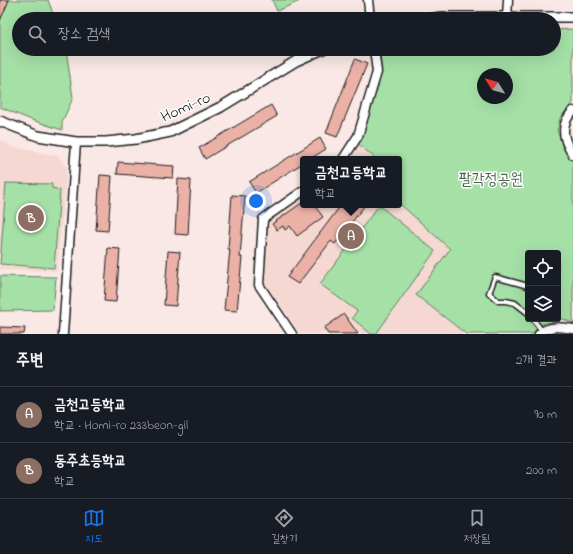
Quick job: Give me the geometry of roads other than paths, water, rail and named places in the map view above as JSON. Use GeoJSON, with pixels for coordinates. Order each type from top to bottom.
{"type":"FeatureCollection","features":[{"type":"Feature","properties":{"kind":"street"},"geometry":{"type":"LineString","coordinates":[[368,0],[369,12]]}},
{"type":"Feature","properties":{"kind":"street"},"geometry":{"type":"LineString","coordinates":[[507,12],[508,0]]}},
{"type":"Feature","properties":{"kind":"street"},"geometry":{"type":"LineString","coordinates":[[561,17],[573,17]]}},
{"type":"Feature","properties":{"kind":"street","name":"Homi-ro"},"geometry":{"type":"LineString","coordinates":[[0,121],[38,136],[76,142],[106,142],[136,139],[170,132],[221,107],[296,61],[307,56]]}},
{"type":"Feature","properties":{"kind":"street"},"geometry":{"type":"LineString","coordinates":[[345,156],[358,136],[377,72],[375,56]]}},
{"type":"Feature","properties":{"kind":"street"},"geometry":{"type":"LineString","coordinates":[[572,151],[563,134],[564,124],[568,116],[573,111]]}},
{"type":"Feature","properties":{"kind":"street"},"geometry":{"type":"LineString","coordinates":[[63,334],[76,142]]}},
{"type":"Feature","properties":{"kind":"street"},"geometry":{"type":"LineString","coordinates":[[292,334],[259,285],[263,219],[300,193]]}},
{"type":"Feature","properties":{"kind":"street"},"geometry":{"type":"LineString","coordinates":[[541,333],[551,328],[561,327],[573,329]]}},
{"type":"Feature","properties":{"kind":"lane"},"geometry":{"type":"LineString","coordinates":[[525,285],[495,277],[489,293],[498,300],[506,300],[515,303],[525,311]]}},
{"type":"Feature","properties":{"kind":"lane"},"geometry":{"type":"LineString","coordinates":[[535,322],[541,333]]}},
{"type":"Feature","properties":{"kind":"place","name":"동주초등학교"},"geometry":{"type":"Point","coordinates":[31,218]}},
{"type":"Feature","properties":{"kind":"place","name":"금천고등학교"},"geometry":{"type":"Point","coordinates":[351,236]}},
{"type":"Feature","properties":{"kind":"park label","name":"팔각정공원"},"geometry":{"type":"Point","coordinates":[491,178]}}]}
